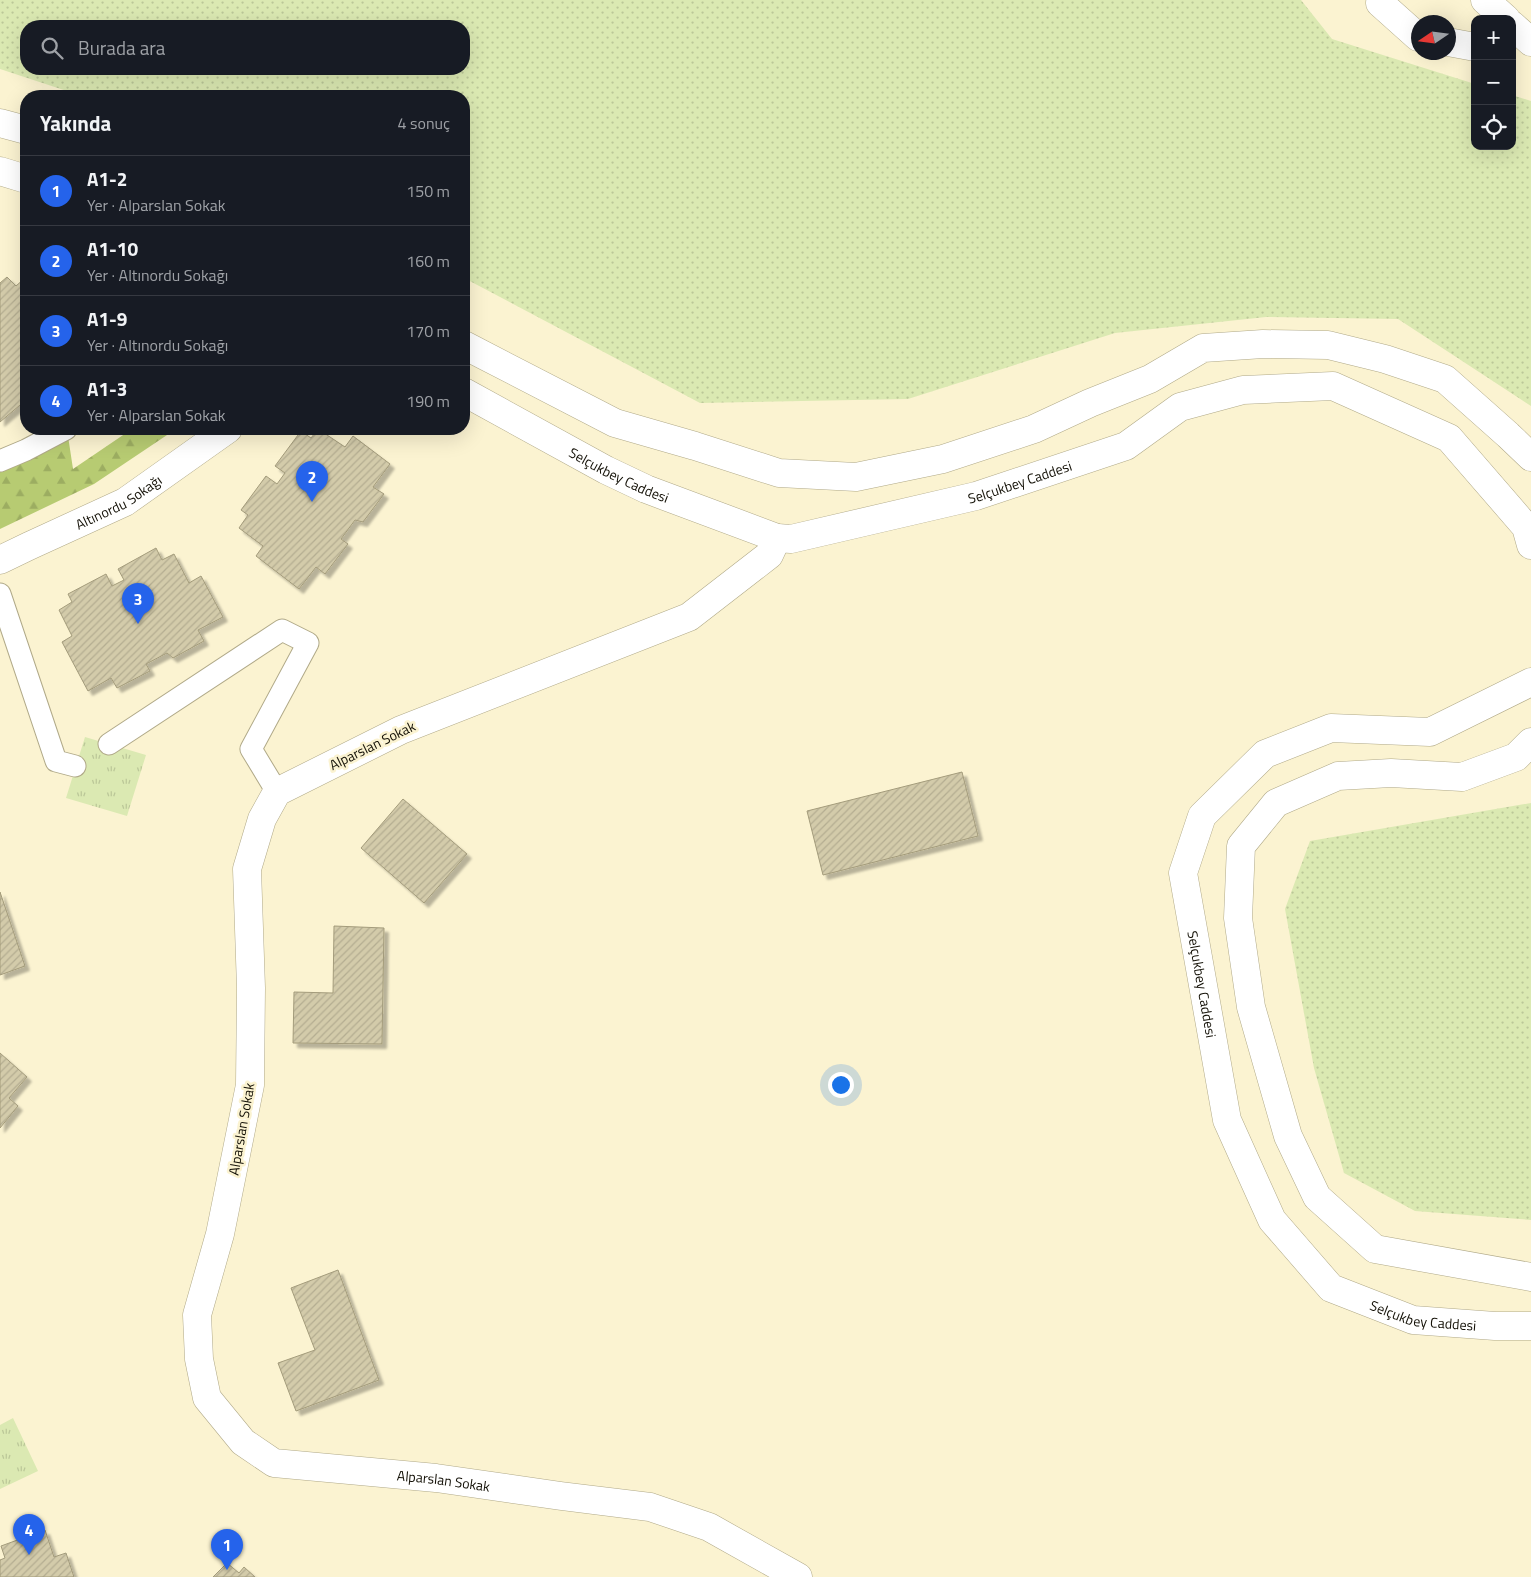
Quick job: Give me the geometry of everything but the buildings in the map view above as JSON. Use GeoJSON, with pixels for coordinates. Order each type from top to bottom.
{"type":"FeatureCollection","features":[{"type":"Feature","properties":{"kind":"street"},"geometry":{"type":"LineString","coordinates":[[1485,0],[1502,15]]}},
{"type":"Feature","properties":{"kind":"street"},"geometry":{"type":"LineString","coordinates":[[1380,4],[1411,31]]}},
{"type":"Feature","properties":{"kind":"street"},"geometry":{"type":"LineString","coordinates":[[1516,29],[1531,42]]}},
{"type":"Feature","properties":{"kind":"street"},"geometry":{"type":"LineString","coordinates":[[1456,43],[1471,46]]}},
{"type":"Feature","properties":{"kind":"street"},"geometry":{"type":"LineString","coordinates":[[1516,54],[1531,56]]}},
{"type":"Feature","properties":{"kind":"street"},"geometry":{"type":"LineString","coordinates":[[0,123],[20,128]]}},
{"type":"Feature","properties":{"kind":"street"},"geometry":{"type":"LineString","coordinates":[[0,171],[20,177]]}},
{"type":"Feature","properties":{"kind":"street"},"geometry":{"type":"LineString","coordinates":[[470,348],[615,423],[779,473],[856,477],[943,459],[1034,429],[1090,403],[1150,379],[1203,348],[1263,344],[1328,345],[1385,359],[1445,379],[1531,457]]}},
{"type":"Feature","properties":{"kind":"street","name":"Selçukbey Caddesi"},"geometry":{"type":"LineString","coordinates":[[470,395],[606,470],[646,489],[777,538],[791,539],[976,496],[1126,446],[1180,407],[1243,390],[1333,386],[1449,438],[1526,527],[1531,545]]}},
{"type":"Feature","properties":{"kind":"street"},"geometry":{"type":"LineString","coordinates":[[0,461],[55,435]]}},
{"type":"Feature","properties":{"kind":"street","name":"Altınordu Sokağı"},"geometry":{"type":"LineString","coordinates":[[0,560],[125,502],[220,435]]}},
{"type":"Feature","properties":{"kind":"street","name":"Alparslan Sokak"},"geometry":{"type":"LineString","coordinates":[[777,538],[769,555],[689,617],[401,730],[277,792],[262,819],[248,869],[251,988],[250,1085],[220,1234],[197,1315],[199,1359],[207,1398],[243,1442],[274,1463],[436,1478],[650,1507],[709,1527],[798,1577]]}},
{"type":"Feature","properties":{"kind":"street"},"geometry":{"type":"LineString","coordinates":[[0,594],[56,761],[75,766]]}},
{"type":"Feature","properties":{"kind":"street"},"geometry":{"type":"LineString","coordinates":[[109,744],[282,630],[308,643],[251,748],[277,792]]}},
{"type":"Feature","properties":{"kind":"street","name":"Selçukbey Caddesi"},"geometry":{"type":"LineString","coordinates":[[1531,682],[1430,732],[1331,728],[1265,754],[1202,816],[1183,873],[1227,1120],[1272,1220],[1331,1288],[1413,1320],[1495,1326],[1531,1326]]}},
{"type":"Feature","properties":{"kind":"street"},"geometry":{"type":"LineString","coordinates":[[1531,742],[1516,757],[1462,777],[1391,773],[1338,776],[1276,803],[1241,846],[1238,918],[1251,1007],[1288,1136],[1316,1197],[1375,1249],[1531,1277]]}},
{"type":"Feature","properties":{"kind":"green space"},"geometry":{"type":"Polygon","coordinates":[[[0,0],[1301,0],[1332,39],[1471,83],[1471,150],[1516,150],[1516,96],[1531,101],[1531,406],[1398,319],[1266,317],[1115,333],[908,399],[700,403],[470,281],[470,90],[64,90],[0,69],[0,0]]]}},
{"type":"Feature","properties":{"kind":"green space"},"geometry":{"type":"Polygon","coordinates":[[[123,435],[167,435],[94,484],[0,529],[0,461],[68,436],[73,469],[123,435]]]}},
{"type":"Feature","properties":{"kind":"green space"},"geometry":{"type":"Polygon","coordinates":[[[85,737],[146,755],[127,816],[66,798],[85,737]]]}},
{"type":"Feature","properties":{"kind":"green space"},"geometry":{"type":"Polygon","coordinates":[[[1531,803],[1531,1220],[1415,1211],[1344,1173],[1314,1068],[1285,909],[1310,841],[1531,803]]]}},
{"type":"Feature","properties":{"kind":"green space"},"geometry":{"type":"Polygon","coordinates":[[[13,1418],[38,1471],[0,1489],[0,1425],[13,1418]]]}},
{"type":"Feature","properties":{"kind":"place","name":"A1-10"},"geometry":{"type":"Point","coordinates":[312,502]}},
{"type":"Feature","properties":{"kind":"place","name":"A1-9"},"geometry":{"type":"Point","coordinates":[138,624]}},
{"type":"Feature","properties":{"kind":"place","name":"A1-3"},"geometry":{"type":"Point","coordinates":[29,1555]}},
{"type":"Feature","properties":{"kind":"place","name":"A1-2"},"geometry":{"type":"Point","coordinates":[227,1570]}}]}
